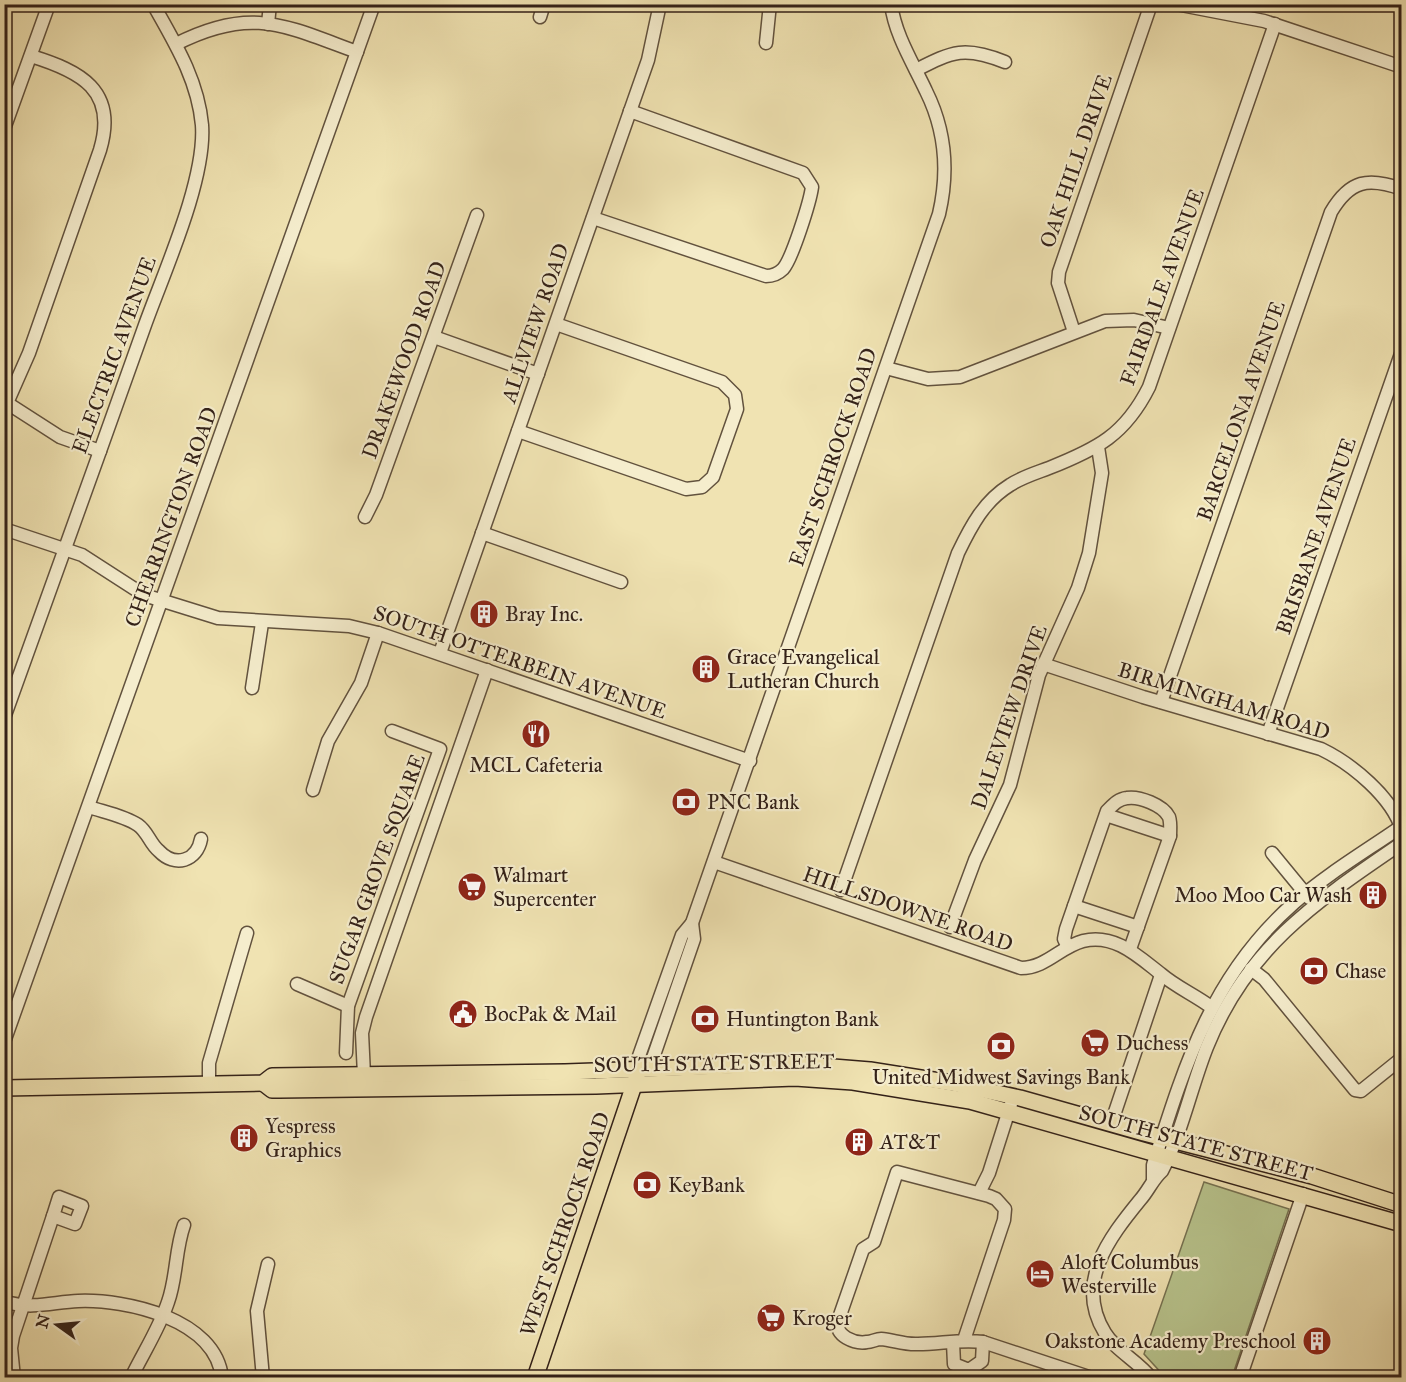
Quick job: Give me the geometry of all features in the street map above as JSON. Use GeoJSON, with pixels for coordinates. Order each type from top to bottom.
{"type":"FeatureCollection","features":[{"type":"Feature","properties":{"kind":"main road","name":"SOUTH STATE STREET"},"geometry":{"type":"LineString","coordinates":[[4,1088],[209,1085],[296,1090],[314,1082],[524,1086],[637,1078],[752,1065],[822,1073],[947,1082],[974,1088],[1008,1104],[1163,1156],[1303,1194],[1401,1224]]}},
{"type":"Feature","properties":{"kind":"main road","name":"SOUTH STATE STREET"},"geometry":{"type":"LineString","coordinates":[[268,1087],[272,1076],[311,1076],[364,1082],[457,1073],[741,1080],[764,1073],[822,1073],[928,1093],[1069,1112],[1168,1140],[1312,1176],[1401,1205]]}},
{"type":"Feature","properties":{"kind":"main road","name":"WEST SCHROCK ROAD"},"geometry":{"type":"LineString","coordinates":[[535,1377],[637,1078]]}},
{"type":"Feature","properties":{"kind":"main road"},"geometry":{"type":"LineString","coordinates":[[928,1093],[950,1091],[965,1094],[974,1088]]}},
{"type":"Feature","properties":{"kind":"street"},"geometry":{"type":"LineString","coordinates":[[4,129],[49,4]]}},
{"type":"Feature","properties":{"kind":"street","name":"ELECTRIC AVENUE"},"geometry":{"type":"LineString","coordinates":[[4,718],[195,183],[201,158],[202,127],[198,97],[176,44],[153,4]]}},
{"type":"Feature","properties":{"kind":"street"},"geometry":{"type":"LineString","coordinates":[[267,24],[270,4]]}},
{"type":"Feature","properties":{"kind":"street","name":"CHERRINGTON ROAD"},"geometry":{"type":"LineString","coordinates":[[4,1042],[374,4]]}},
{"type":"Feature","properties":{"kind":"street"},"geometry":{"type":"LineString","coordinates":[[540,17],[544,4]]}},
{"type":"Feature","properties":{"kind":"street","name":"ALLVIEW ROAD"},"geometry":{"type":"LineString","coordinates":[[440,653],[630,111],[653,42],[660,4]]}},
{"type":"Feature","properties":{"kind":"street"},"geometry":{"type":"LineString","coordinates":[[766,43],[770,4]]}},
{"type":"Feature","properties":{"kind":"street","name":"EAST SCHROCK ROAD"},"geometry":{"type":"LineString","coordinates":[[637,1078],[654,1055],[694,939],[692,922],[937,220],[945,181],[941,129],[897,29],[891,4]]}},
{"type":"Feature","properties":{"kind":"street","name":"OAK HILL DRIVE"},"geometry":{"type":"LineString","coordinates":[[1074,332],[1060,291],[1059,272],[1151,4]]}},
{"type":"Feature","properties":{"kind":"street"},"geometry":{"type":"LineString","coordinates":[[1176,4],[1275,24],[1401,67]]}},
{"type":"Feature","properties":{"kind":"street"},"geometry":{"type":"LineString","coordinates":[[176,44],[219,25],[251,21],[291,28],[357,52]]}},
{"type":"Feature","properties":{"kind":"street","name":"FAIRDALE AVENUE"},"geometry":{"type":"LineString","coordinates":[[841,890],[958,553],[970,527],[989,503],[1011,484],[1098,447],[1116,434],[1141,404],[1275,24]]}},
{"type":"Feature","properties":{"kind":"street"},"geometry":{"type":"LineString","coordinates":[[916,70],[949,55],[962,52],[981,53],[1005,62]]}},
{"type":"Feature","properties":{"kind":"street"},"geometry":{"type":"LineString","coordinates":[[31,56],[83,76],[101,103],[105,126],[100,150],[29,353],[6,402],[60,437],[100,451]]}},
{"type":"Feature","properties":{"kind":"street"},"geometry":{"type":"LineString","coordinates":[[593,218],[766,276],[782,271],[788,263],[800,229],[812,187],[803,173],[630,111]]}},
{"type":"Feature","properties":{"kind":"street","name":"BARCELONA AVENUE"},"geometry":{"type":"LineString","coordinates":[[1161,702],[1331,212],[1342,194],[1353,186],[1367,182],[1401,189]]}},
{"type":"Feature","properties":{"kind":"street","name":"DRAKEWOOD ROAD"},"geometry":{"type":"LineString","coordinates":[[365,517],[376,495],[477,215]]}},
{"type":"Feature","properties":{"kind":"street"},"geometry":{"type":"LineString","coordinates":[[886,368],[928,379],[960,377],[1105,321],[1134,320],[1169,328]]}},
{"type":"Feature","properties":{"kind":"street"},"geometry":{"type":"LineString","coordinates":[[518,431],[686,489],[702,487],[713,477],[737,409],[735,395],[722,382],[556,324]]}},
{"type":"Feature","properties":{"kind":"street"},"geometry":{"type":"LineString","coordinates":[[434,337],[538,374]]}},
{"type":"Feature","properties":{"kind":"street","name":"BRISBANE AVENUE"},"geometry":{"type":"LineString","coordinates":[[1268,734],[1401,351]]}},
{"type":"Feature","properties":{"kind":"street","name":"DALEVIEW DRIVE"},"geometry":{"type":"LineString","coordinates":[[950,927],[975,860],[1010,785],[1043,664],[1078,588],[1089,553],[1102,473],[1098,447]]}},
{"type":"Feature","properties":{"kind":"street","name":"SOUTH OTTERBEIN AVENUE"},"geometry":{"type":"LineString","coordinates":[[4,529],[82,555],[144,595],[162,601],[218,618],[262,623],[349,626],[378,633],[750,761]]}},
{"type":"Feature","properties":{"kind":"street"},"geometry":{"type":"LineString","coordinates":[[482,533],[621,582]]}},
{"type":"Feature","properties":{"kind":"street"},"geometry":{"type":"LineString","coordinates":[[252,688],[262,623]]}},
{"type":"Feature","properties":{"kind":"street"},"geometry":{"type":"LineString","coordinates":[[312,790],[328,741],[356,693],[378,633]]}},
{"type":"Feature","properties":{"kind":"street","name":"BIRMINGHAM ROAD"},"geometry":{"type":"LineString","coordinates":[[1043,664],[1161,702],[1321,749],[1342,759],[1362,774],[1401,828]]}},
{"type":"Feature","properties":{"kind":"street"},"geometry":{"type":"LineString","coordinates":[[364,1082],[362,1033],[366,1017],[488,670]]}},
{"type":"Feature","properties":{"kind":"street","name":"SUGAR GROVE SQUARE"},"geometry":{"type":"LineString","coordinates":[[346,1053],[348,1006],[440,749],[392,731]]}},
{"type":"Feature","properties":{"kind":"street"},"geometry":{"type":"LineString","coordinates":[[1068,947],[1065,939],[1074,906],[1106,815],[1116,802],[1128,797],[1147,801],[1168,817],[1170,836],[1130,949]]}},
{"type":"Feature","properties":{"kind":"street"},"geometry":{"type":"LineString","coordinates":[[89,807],[136,823],[159,851],[175,859],[184,861],[193,856],[199,849],[201,839]]}},
{"type":"Feature","properties":{"kind":"street"},"geometry":{"type":"LineString","coordinates":[[1106,815],[1170,836]]}},
{"type":"Feature","properties":{"kind":"street"},"geometry":{"type":"LineString","coordinates":[[1151,1377],[1106,1334],[1098,1320],[1094,1291],[1096,1272],[1109,1239],[1142,1198],[1163,1156],[1194,1042],[1234,968],[1251,947],[1306,894],[1401,828]]}},
{"type":"Feature","properties":{"kind":"street"},"geometry":{"type":"LineString","coordinates":[[1168,1140],[1207,1047],[1231,999],[1251,969],[1280,935],[1314,904],[1401,843]]}},
{"type":"Feature","properties":{"kind":"street"},"geometry":{"type":"LineString","coordinates":[[1272,853],[1314,904]]}},
{"type":"Feature","properties":{"kind":"street","name":"HILLSDOWNE ROAD"},"geometry":{"type":"LineString","coordinates":[[714,862],[1014,967],[1028,968],[1039,965],[1068,947],[1085,940],[1130,949],[1161,975],[1211,1007]]}},
{"type":"Feature","properties":{"kind":"street"},"geometry":{"type":"LineString","coordinates":[[1074,906],[1138,927]]}},
{"type":"Feature","properties":{"kind":"street"},"geometry":{"type":"LineString","coordinates":[[209,1085],[209,1063],[247,933]]}},
{"type":"Feature","properties":{"kind":"street"},"geometry":{"type":"LineString","coordinates":[[1251,969],[1264,979],[1358,1092],[1401,1058]]}},
{"type":"Feature","properties":{"kind":"street"},"geometry":{"type":"LineString","coordinates":[[1111,1124],[1161,975]]}},
{"type":"Feature","properties":{"kind":"street"},"geometry":{"type":"LineString","coordinates":[[297,984],[348,1006]]}},
{"type":"Feature","properties":{"kind":"street"},"geometry":{"type":"LineString","coordinates":[[979,1193],[983,1180],[982,1170],[1008,1104]]}},
{"type":"Feature","properties":{"kind":"street"},"geometry":{"type":"LineString","coordinates":[[983,1342],[982,1361],[969,1370],[954,1364],[959,1341],[1005,1214],[996,1199],[897,1172],[873,1242],[863,1249],[837,1325],[842,1336],[866,1343],[880,1339],[897,1344],[959,1341],[983,1342],[1092,1377]]}},
{"type":"Feature","properties":{"kind":"street"},"geometry":{"type":"LineString","coordinates":[[1240,1377],[1303,1194]]}},
{"type":"Feature","properties":{"kind":"street"},"geometry":{"type":"LineString","coordinates":[[14,1377],[11,1348],[16,1304],[53,1216]]}},
{"type":"Feature","properties":{"kind":"street"},"geometry":{"type":"LineString","coordinates":[[131,1377],[163,1316],[174,1280],[176,1251],[184,1224]]}},
{"type":"Feature","properties":{"kind":"street"},"geometry":{"type":"LineString","coordinates":[[263,1377],[257,1311],[268,1264]]}},
{"type":"Feature","properties":{"kind":"street"},"geometry":{"type":"LineString","coordinates":[[16,1304],[106,1302],[163,1316],[190,1329],[209,1347],[221,1368],[222,1377]]}},
{"type":"Feature","properties":{"kind":"green space"},"geometry":{"type":"Polygon","coordinates":[[[1204,1182],[1289,1209],[1232,1377],[1165,1377],[1144,1354],[1204,1182]]]}},
{"type":"Feature","properties":{"kind":"place","name":"Bray Inc."},"geometry":{"type":"Point","coordinates":[484,614]}},
{"type":"Feature","properties":{"kind":"place","name":"Grace Evangelical Lutheran Church"},"geometry":{"type":"Point","coordinates":[706,669]}},
{"type":"Feature","properties":{"kind":"place","name":"MCL Cafeteria"},"geometry":{"type":"Point","coordinates":[536,734]}},
{"type":"Feature","properties":{"kind":"place","name":"PNC Bank"},"geometry":{"type":"Point","coordinates":[686,802]}},
{"type":"Feature","properties":{"kind":"place","name":"Walmart Supercenter"},"geometry":{"type":"Point","coordinates":[472,887]}},
{"type":"Feature","properties":{"kind":"place","name":"Moo Moo Car Wash"},"geometry":{"type":"Point","coordinates":[1373,895]}},
{"type":"Feature","properties":{"kind":"place","name":"Chase"},"geometry":{"type":"Point","coordinates":[1314,971]}},
{"type":"Feature","properties":{"kind":"place","name":"BocPak & Mail"},"geometry":{"type":"Point","coordinates":[463,1014]}},
{"type":"Feature","properties":{"kind":"place","name":"Huntington Bank"},"geometry":{"type":"Point","coordinates":[705,1019]}},
{"type":"Feature","properties":{"kind":"place","name":"Duchess"},"geometry":{"type":"Point","coordinates":[1095,1043]}},
{"type":"Feature","properties":{"kind":"place","name":"United Midwest Savings Bank"},"geometry":{"type":"Point","coordinates":[1001,1046]}},
{"type":"Feature","properties":{"kind":"place","name":"Yespress Graphics"},"geometry":{"type":"Point","coordinates":[244,1138]}},
{"type":"Feature","properties":{"kind":"place","name":"AT&T"},"geometry":{"type":"Point","coordinates":[859,1142]}},
{"type":"Feature","properties":{"kind":"place","name":"KeyBank"},"geometry":{"type":"Point","coordinates":[647,1185]}},
{"type":"Feature","properties":{"kind":"place","name":"Aloft Columbus Westerville"},"geometry":{"type":"Point","coordinates":[1040,1274]}},
{"type":"Feature","properties":{"kind":"place","name":"Kroger"},"geometry":{"type":"Point","coordinates":[771,1318]}},
{"type":"Feature","properties":{"kind":"place","name":"Oakstone Academy Preschool"},"geometry":{"type":"Point","coordinates":[1317,1341]}}]}
